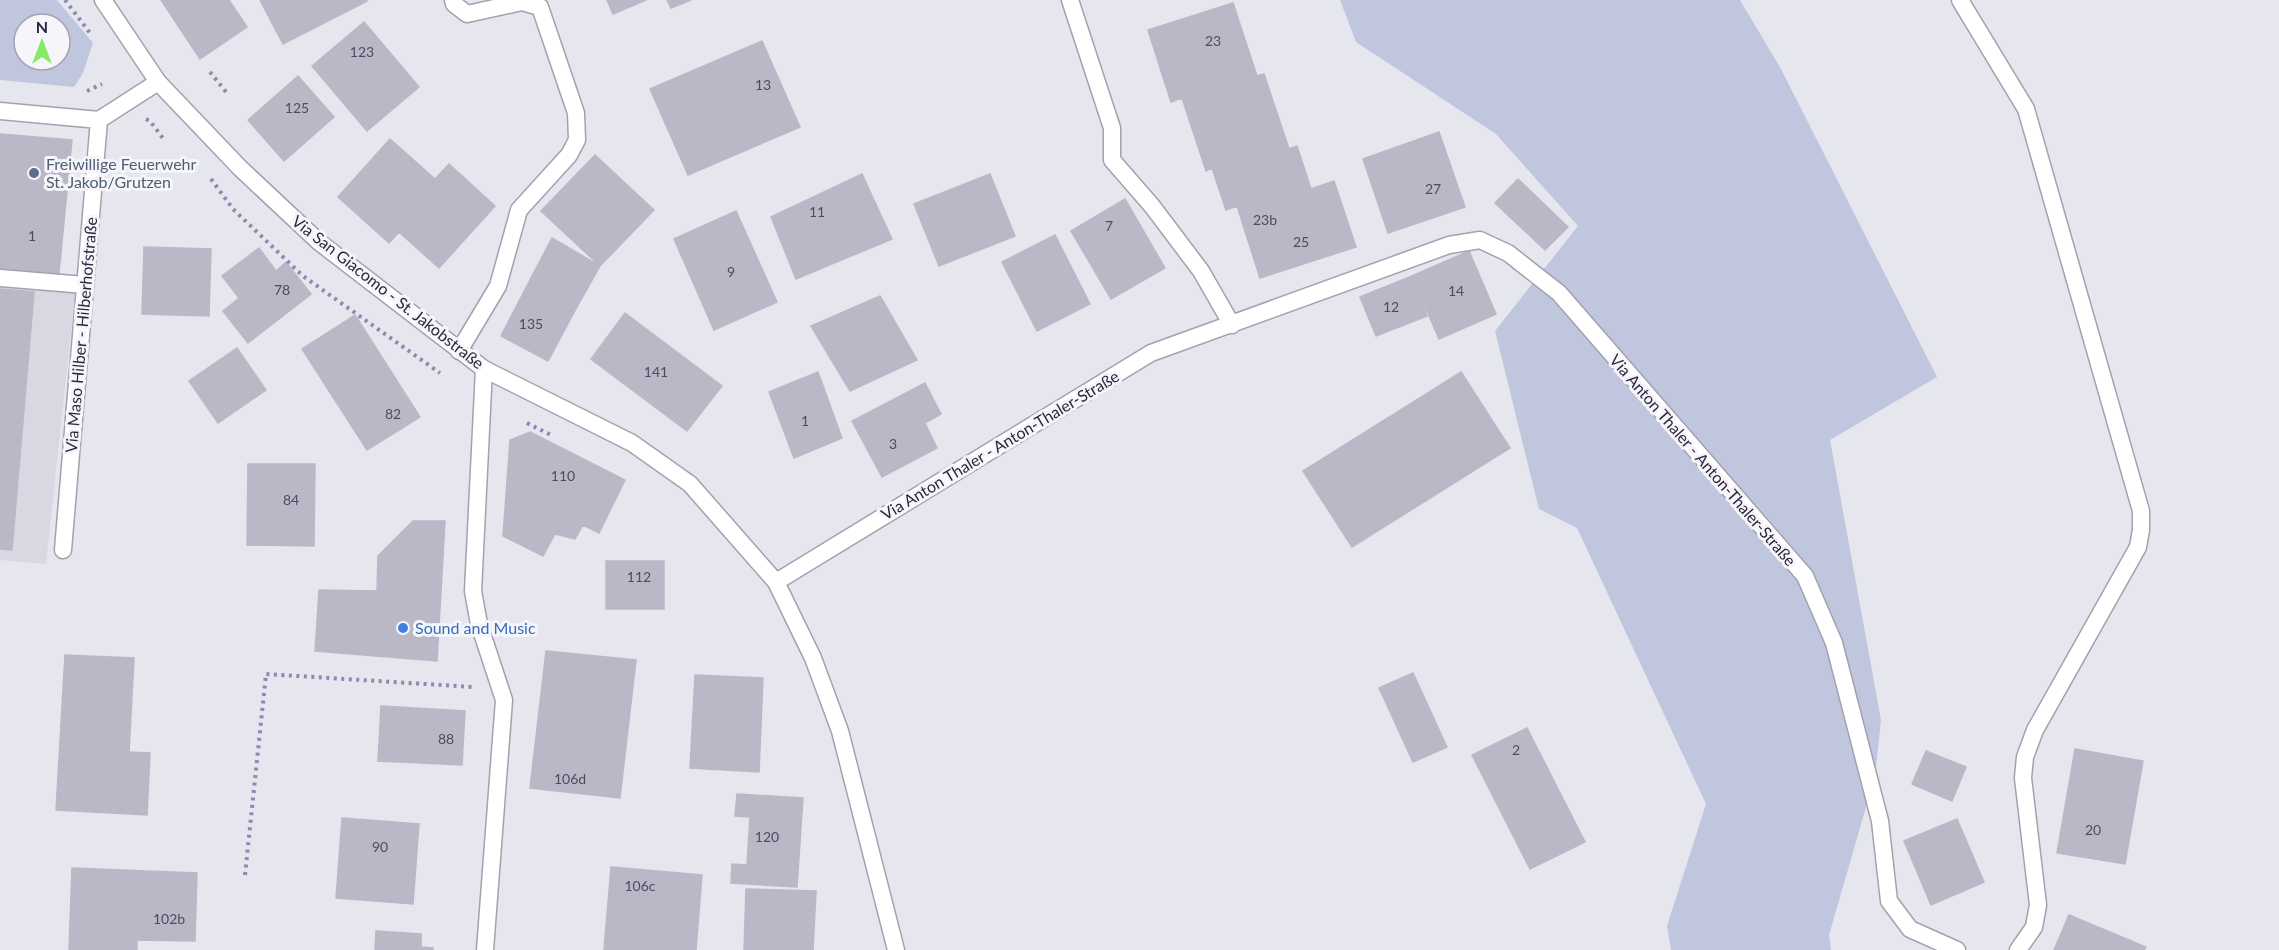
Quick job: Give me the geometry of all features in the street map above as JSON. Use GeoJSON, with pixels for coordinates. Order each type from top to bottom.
{"type":"FeatureCollection","features":[{"type":"Feature","properties":{"kind":"street","name":"Via San Giacomo - St. Jakobstraße"},"geometry":{"type":"LineString","coordinates":[[103,0],[158,82],[240,168],[319,242],[484,369],[632,443],[690,484],[776,582],[813,658],[840,731],[896,950]]}},
{"type":"Feature","properties":{"kind":"street"},"geometry":{"type":"LineString","coordinates":[[453,0],[454,4],[467,14],[522,2],[540,7],[576,113],[577,140],[569,155],[519,210],[498,286],[459,351]]}},
{"type":"Feature","properties":{"kind":"street"},"geometry":{"type":"LineString","coordinates":[[1070,0],[1112,128],[1112,160],[1152,206],[1201,271],[1232,325]]}},
{"type":"Feature","properties":{"kind":"street"},"geometry":{"type":"LineString","coordinates":[[1960,0],[2026,109],[2141,511],[2138,547],[2035,729],[2025,757],[2023,778],[2038,905],[2034,927],[2018,950]]}},
{"type":"Feature","properties":{"kind":"street"},"geometry":{"type":"LineString","coordinates":[[0,111],[99,120],[158,82]]}},
{"type":"Feature","properties":{"kind":"street","name":"Via Maso Hilber - Hilberhofstraße"},"geometry":{"type":"LineString","coordinates":[[63,550],[99,120]]}},
{"type":"Feature","properties":{"kind":"street","name":"Via Anton Thaler - Anton-Thaler-Straße"},"geometry":{"type":"LineString","coordinates":[[776,582],[1151,353],[1449,245],[1480,240],[1508,253],[1558,293],[1805,576],[1834,643],[1877,810],[1888,901],[1910,929],[1957,950]]}},
{"type":"Feature","properties":{"kind":"street"},"geometry":{"type":"LineString","coordinates":[[0,278],[85,285]]}},
{"type":"Feature","properties":{"kind":"street"},"geometry":{"type":"LineString","coordinates":[[484,369],[473,591],[479,624],[504,700],[485,950]]}},
{"type":"Feature","properties":{"kind":"path"},"geometry":{"type":"LineString","coordinates":[[210,72],[226,92]]}},
{"type":"Feature","properties":{"kind":"path"},"geometry":{"type":"LineString","coordinates":[[150,122],[165,141]]}},
{"type":"Feature","properties":{"kind":"path"},"geometry":{"type":"LineString","coordinates":[[244,874],[266,674],[500,688]]}},
{"type":"Feature","properties":{"kind":"shaded area"},"geometry":{"type":"Polygon","coordinates":[[[0,0],[57,0],[67,12],[12,12],[12,72],[72,72],[72,18],[93,43],[83,73],[74,87],[0,80],[0,0]]]}},
{"type":"Feature","properties":{"kind":"shaded area"},"geometry":{"type":"Polygon","coordinates":[[[1340,0],[1740,0],[1781,69],[1937,377],[1830,440],[1881,720],[1875,776],[1829,935],[1831,950],[1671,950],[1667,926],[1706,804],[1577,528],[1539,509],[1495,331],[1578,226],[1496,134],[1356,42],[1340,0]]]}},
{"type":"Feature","properties":{"kind":"shaded area"},"geometry":{"type":"Polygon","coordinates":[[[0,268],[77,275],[46,564],[0,560],[0,268]]]}},
{"type":"Feature","properties":{"kind":"building"},"geometry":{"type":"Polygon","coordinates":[[[161,0],[229,0],[247,27],[200,59],[161,0]]]}},
{"type":"Feature","properties":{"kind":"building"},"geometry":{"type":"Polygon","coordinates":[[[260,0],[366,0],[367,1],[283,44],[260,0]]]}},
{"type":"Feature","properties":{"kind":"building"},"geometry":{"type":"Polygon","coordinates":[[[607,0],[646,0],[613,14],[607,0]]]}},
{"type":"Feature","properties":{"kind":"building"},"geometry":{"type":"Polygon","coordinates":[[[667,0],[691,0],[671,8],[667,0]]]}},
{"type":"Feature","properties":{"kind":"building"},"geometry":{"type":"Polygon","coordinates":[[[1233,3],[1257,76],[1264,74],[1289,149],[1297,146],[1311,189],[1334,181],[1356,247],[1260,278],[1237,206],[1226,210],[1212,168],[1206,171],[1182,98],[1171,102],[1148,30],[1233,3]]]}},
{"type":"Feature","properties":{"kind":"building"},"geometry":{"type":"Polygon","coordinates":[[[364,22],[419,87],[367,131],[312,66],[364,22]]]}},
{"type":"Feature","properties":{"kind":"building"},"geometry":{"type":"Polygon","coordinates":[[[762,41],[800,127],[688,175],[650,89],[762,41]]]}},
{"type":"Feature","properties":{"kind":"building"},"geometry":{"type":"Polygon","coordinates":[[[298,76],[334,117],[284,161],[248,120],[298,76]]]}},
{"type":"Feature","properties":{"kind":"building"},"geometry":{"type":"Polygon","coordinates":[[[1439,132],[1465,207],[1388,233],[1363,159],[1439,132]]]}},
{"type":"Feature","properties":{"kind":"building"},"geometry":{"type":"Polygon","coordinates":[[[0,134],[72,140],[59,273],[0,268],[0,134]]]}},
{"type":"Feature","properties":{"kind":"building"},"geometry":{"type":"Polygon","coordinates":[[[390,139],[435,179],[449,164],[495,206],[439,268],[399,232],[389,243],[338,197],[390,139]]]}},
{"type":"Feature","properties":{"kind":"building"},"geometry":{"type":"Polygon","coordinates":[[[595,155],[654,210],[600,266],[541,211],[595,155]]]}},
{"type":"Feature","properties":{"kind":"building"},"geometry":{"type":"Polygon","coordinates":[[[862,174],[892,239],[796,279],[771,217],[862,174]]]}},
{"type":"Feature","properties":{"kind":"building"},"geometry":{"type":"Polygon","coordinates":[[[990,174],[1015,236],[939,266],[914,204],[990,174]]]}},
{"type":"Feature","properties":{"kind":"building"},"geometry":{"type":"Polygon","coordinates":[[[1518,179],[1568,227],[1545,250],[1495,203],[1518,179]]]}},
{"type":"Feature","properties":{"kind":"building"},"geometry":{"type":"Polygon","coordinates":[[[1125,199],[1165,268],[1111,299],[1071,231],[1125,199]]]}},
{"type":"Feature","properties":{"kind":"building"},"geometry":{"type":"Polygon","coordinates":[[[736,211],[777,302],[714,330],[674,239],[736,211]]]}},
{"type":"Feature","properties":{"kind":"building"},"geometry":{"type":"Polygon","coordinates":[[[1055,235],[1090,304],[1037,331],[1002,262],[1055,235]]]}},
{"type":"Feature","properties":{"kind":"building"},"geometry":{"type":"Polygon","coordinates":[[[552,238],[600,266],[578,305],[530,280],[552,238]]]}},
{"type":"Feature","properties":{"kind":"building"},"geometry":{"type":"Polygon","coordinates":[[[144,247],[211,249],[209,316],[142,314],[144,247]]]}},
{"type":"Feature","properties":{"kind":"building"},"geometry":{"type":"Polygon","coordinates":[[[259,248],[276,271],[286,262],[311,294],[248,343],[223,311],[239,298],[222,276],[259,248]]]}},
{"type":"Feature","properties":{"kind":"building"},"geometry":{"type":"Polygon","coordinates":[[[1469,251],[1496,314],[1439,339],[1412,276],[1469,251]]]}},
{"type":"Feature","properties":{"kind":"building"},"geometry":{"type":"Polygon","coordinates":[[[1412,276],[1427,316],[1376,336],[1360,297],[1412,276]]]}},
{"type":"Feature","properties":{"kind":"building"},"geometry":{"type":"Polygon","coordinates":[[[530,280],[578,305],[548,361],[501,336],[530,280]]]}},
{"type":"Feature","properties":{"kind":"building"},"geometry":{"type":"Polygon","coordinates":[[[0,289],[34,292],[12,550],[0,549],[0,289]]]}},
{"type":"Feature","properties":{"kind":"building"},"geometry":{"type":"Polygon","coordinates":[[[880,296],[917,360],[850,391],[811,326],[880,296]]]}},
{"type":"Feature","properties":{"kind":"building"},"geometry":{"type":"Polygon","coordinates":[[[625,313],[722,386],[687,431],[591,359],[625,313]]]}},
{"type":"Feature","properties":{"kind":"building"},"geometry":{"type":"Polygon","coordinates":[[[355,315],[420,417],[367,450],[302,349],[355,315]]]}},
{"type":"Feature","properties":{"kind":"building"},"geometry":{"type":"Polygon","coordinates":[[[237,348],[266,390],[218,423],[189,381],[237,348]]]}},
{"type":"Feature","properties":{"kind":"building"},"geometry":{"type":"Polygon","coordinates":[[[818,372],[842,438],[794,458],[769,392],[818,372]]]}},
{"type":"Feature","properties":{"kind":"building"},"geometry":{"type":"Polygon","coordinates":[[[1461,372],[1510,448],[1352,547],[1303,471],[1461,372]]]}},
{"type":"Feature","properties":{"kind":"building"},"geometry":{"type":"Polygon","coordinates":[[[925,383],[941,414],[925,423],[937,448],[882,477],[852,421],[925,383]]]}},
{"type":"Feature","properties":{"kind":"building"},"geometry":{"type":"Polygon","coordinates":[[[530,432],[625,480],[599,533],[583,525],[575,539],[555,534],[543,556],[503,536],[510,440],[530,432]]]}},
{"type":"Feature","properties":{"kind":"building"},"geometry":{"type":"Polygon","coordinates":[[[248,464],[315,464],[314,546],[247,545],[248,464]]]}},
{"type":"Feature","properties":{"kind":"building"},"geometry":{"type":"Polygon","coordinates":[[[413,521],[445,521],[437,661],[315,651],[319,590],[377,591],[378,556],[413,521]]]}},
{"type":"Feature","properties":{"kind":"building"},"geometry":{"type":"Polygon","coordinates":[[[606,561],[664,561],[664,609],[606,609],[606,561]]]}},
{"type":"Feature","properties":{"kind":"building"},"geometry":{"type":"Polygon","coordinates":[[[546,651],[636,660],[620,798],[530,788],[546,651]]]}},
{"type":"Feature","properties":{"kind":"building"},"geometry":{"type":"Polygon","coordinates":[[[65,655],[134,658],[129,752],[150,753],[147,815],[56,810],[65,655]]]}},
{"type":"Feature","properties":{"kind":"building"},"geometry":{"type":"Polygon","coordinates":[[[1413,673],[1447,747],[1413,762],[1379,688],[1413,673]]]}},
{"type":"Feature","properties":{"kind":"building"},"geometry":{"type":"Polygon","coordinates":[[[695,675],[763,678],[759,772],[690,768],[695,675]]]}},
{"type":"Feature","properties":{"kind":"building"},"geometry":{"type":"Polygon","coordinates":[[[381,706],[465,711],[462,765],[378,761],[381,706]]]}},
{"type":"Feature","properties":{"kind":"building"},"geometry":{"type":"Polygon","coordinates":[[[1527,728],[1585,842],[1530,869],[1472,755],[1527,728]]]}},
{"type":"Feature","properties":{"kind":"building"},"geometry":{"type":"Polygon","coordinates":[[[2075,749],[2143,761],[2125,864],[2057,853],[2075,749]]]}},
{"type":"Feature","properties":{"kind":"building"},"geometry":{"type":"Polygon","coordinates":[[[1926,751],[1966,767],[1952,801],[1912,784],[1926,751]]]}},
{"type":"Feature","properties":{"kind":"building"},"geometry":{"type":"Polygon","coordinates":[[[737,794],[803,798],[797,887],[731,883],[732,864],[747,865],[750,817],[735,816],[737,794]]]}},
{"type":"Feature","properties":{"kind":"building"},"geometry":{"type":"Polygon","coordinates":[[[342,818],[419,824],[413,904],[336,898],[342,818]]]}},
{"type":"Feature","properties":{"kind":"building"},"geometry":{"type":"Polygon","coordinates":[[[1957,819],[1984,882],[1931,905],[1904,841],[1957,819]]]}},
{"type":"Feature","properties":{"kind":"building"},"geometry":{"type":"Polygon","coordinates":[[[611,867],[702,875],[696,950],[604,950],[611,867]]]}},
{"type":"Feature","properties":{"kind":"building"},"geometry":{"type":"Polygon","coordinates":[[[72,868],[197,873],[195,941],[137,940],[137,950],[69,950],[72,868]]]}},
{"type":"Feature","properties":{"kind":"building"},"geometry":{"type":"Polygon","coordinates":[[[746,889],[816,891],[813,950],[744,950],[746,889]]]}},
{"type":"Feature","properties":{"kind":"building"},"geometry":{"type":"Polygon","coordinates":[[[2069,915],[2146,947],[2144,950],[2054,950],[2069,915]]]}},
{"type":"Feature","properties":{"kind":"building"},"geometry":{"type":"Polygon","coordinates":[[[376,931],[421,934],[421,947],[433,948],[433,950],[375,950],[376,931]]]}},
{"type":"Feature","properties":{"kind":"place","name":"Freiwillige Feuerwehr St. Jakob/Grutzen"},"geometry":{"type":"Point","coordinates":[34,173]}},
{"type":"Feature","properties":{"kind":"place","name":"Sound and Music"},"geometry":{"type":"Point","coordinates":[403,628]}}]}
